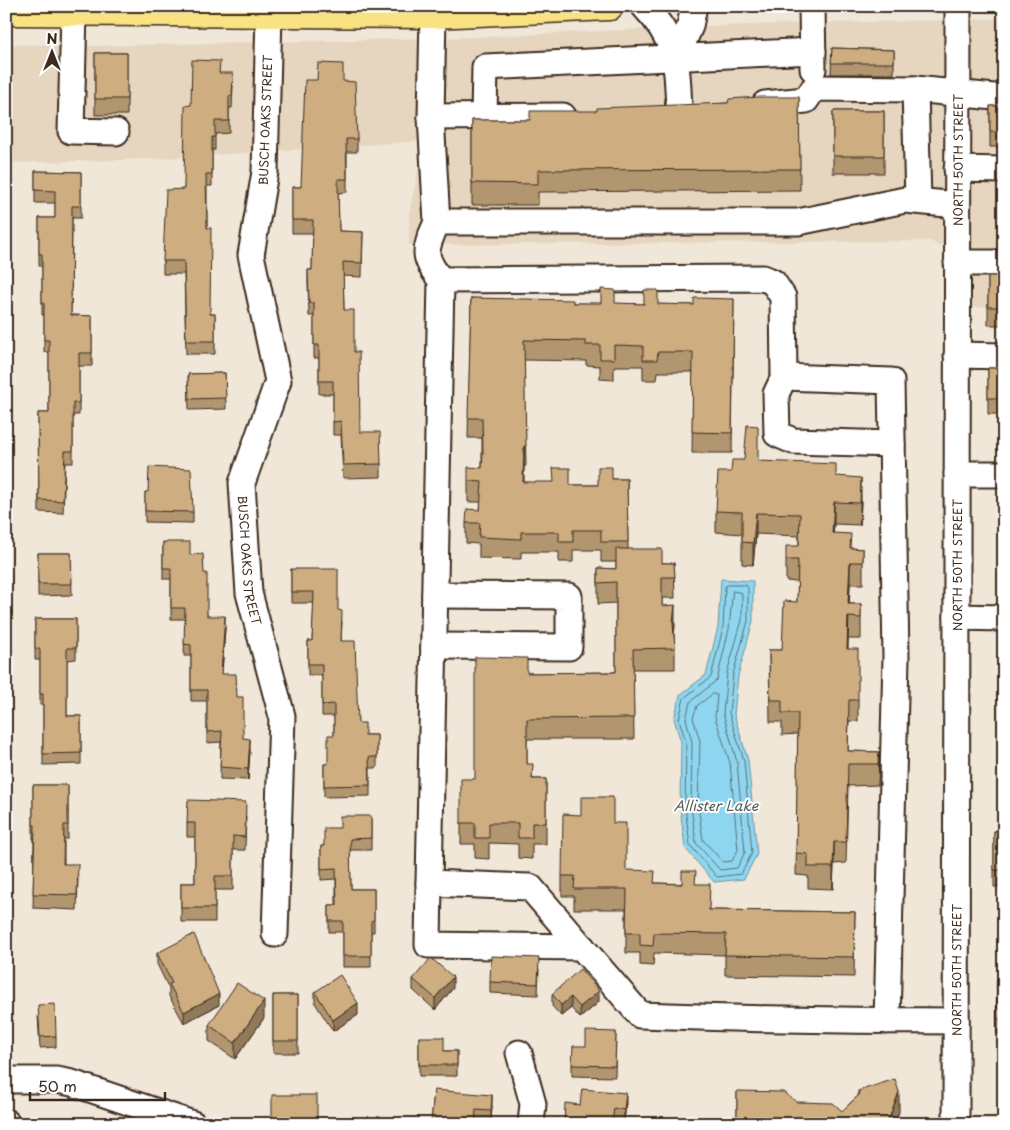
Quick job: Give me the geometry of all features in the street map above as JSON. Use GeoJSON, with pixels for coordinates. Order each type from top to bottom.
{"type":"FeatureCollection","features":[{"type":"Feature","properties":{"kind":"main road"},"geometry":{"type":"LineString","coordinates":[[6,11],[269,13],[609,6]]}},
{"type":"Feature","properties":{"kind":"street"},"geometry":{"type":"LineString","coordinates":[[644,6],[665,34],[676,59],[689,110],[652,113]]}},
{"type":"Feature","properties":{"kind":"street"},"geometry":{"type":"LineString","coordinates":[[676,59],[690,26],[694,6]]}},
{"type":"Feature","properties":{"kind":"street"},"geometry":{"type":"LineString","coordinates":[[738,106],[806,100],[814,88],[812,6]]}},
{"type":"Feature","properties":{"kind":"street","name":"NORTH 50TH STREET"},"geometry":{"type":"LineString","coordinates":[[956,1124],[958,6]]}},
{"type":"Feature","properties":{"kind":"street"},"geometry":{"type":"LineString","coordinates":[[439,10],[431,117],[437,222],[427,245],[428,263],[441,280],[428,945],[582,947]]}},
{"type":"Feature","properties":{"kind":"street"},"geometry":{"type":"LineString","coordinates":[[74,11],[71,131],[116,132]]}},
{"type":"Feature","properties":{"kind":"street","name":"BUSCH OAKS STREET"},"geometry":{"type":"LineString","coordinates":[[269,13],[265,172],[251,255],[278,381],[242,483],[249,593],[282,716],[275,934]]}},
{"type":"Feature","properties":{"kind":"street"},"geometry":{"type":"LineString","coordinates":[[484,116],[485,67],[813,51]]}},
{"type":"Feature","properties":{"kind":"street"},"geometry":{"type":"LineString","coordinates":[[814,88],[915,89],[1004,98]]}},
{"type":"Feature","properties":{"kind":"street"},"geometry":{"type":"LineString","coordinates":[[915,89],[918,201]]}},
{"type":"Feature","properties":{"kind":"street"},"geometry":{"type":"LineString","coordinates":[[431,117],[587,116]]}},
{"type":"Feature","properties":{"kind":"street"},"geometry":{"type":"LineString","coordinates":[[957,169],[1004,170]]}},
{"type":"Feature","properties":{"kind":"street"},"geometry":{"type":"LineString","coordinates":[[437,222],[798,222],[906,200],[957,205]]}},
{"type":"Feature","properties":{"kind":"street"},"geometry":{"type":"LineString","coordinates":[[957,263],[1004,263]]}},
{"type":"Feature","properties":{"kind":"street"},"geometry":{"type":"LineString","coordinates":[[441,280],[763,278],[773,282],[783,296],[784,377],[776,394],[777,434],[793,441],[892,444]]}},
{"type":"Feature","properties":{"kind":"street"},"geometry":{"type":"LineString","coordinates":[[957,355],[1004,356]]}},
{"type":"Feature","properties":{"kind":"street"},"geometry":{"type":"LineString","coordinates":[[784,377],[891,381],[896,657],[888,1021]]}},
{"type":"Feature","properties":{"kind":"street"},"geometry":{"type":"LineString","coordinates":[[957,474],[1004,474]]}},
{"type":"Feature","properties":{"kind":"street"},"geometry":{"type":"LineString","coordinates":[[434,646],[569,647],[569,596],[435,595]]}},
{"type":"Feature","properties":{"kind":"street"},"geometry":{"type":"LineString","coordinates":[[957,617],[1004,618]]}},
{"type":"Feature","properties":{"kind":"street"},"geometry":{"type":"LineString","coordinates":[[429,883],[530,888],[640,1015],[776,1020],[956,1022]]}},
{"type":"Feature","properties":{"kind":"street"},"geometry":{"type":"LineString","coordinates":[[519,1053],[533,1104],[531,1124]]}},
{"type":"Feature","properties":{"kind":"street"},"geometry":{"type":"LineString","coordinates":[[6,1080],[57,1080],[72,1083],[194,1124]]}},
{"type":"Feature","properties":{"kind":"shaded area"},"geometry":{"type":"Polygon","coordinates":[[[967,19],[1004,19],[1004,307],[966,307],[967,19]]]}},
{"type":"Feature","properties":{"kind":"shaded area"},"geometry":{"type":"Polygon","coordinates":[[[948,20],[948,245],[938,245],[931,241],[409,245],[409,214],[424,141],[275,151],[278,42],[478,37],[708,26],[948,20]]]}},
{"type":"Feature","properties":{"kind":"shaded area"},"geometry":{"type":"Polygon","coordinates":[[[259,42],[257,152],[154,159],[8,163],[9,44],[93,46],[259,42]]]}},
{"type":"Feature","properties":{"kind":"water","name":"Allister Lake"},"geometry":{"type":"Polygon","coordinates":[[[721,579],[753,581],[753,621],[738,676],[734,714],[748,760],[757,854],[744,879],[714,882],[685,848],[680,807],[681,742],[674,719],[680,695],[706,675],[718,627],[721,579]]]}},
{"type":"Feature","properties":{"kind":"building"},"geometry":{"type":"Polygon","coordinates":[[[832,48],[894,50],[894,63],[831,63],[832,48]]]}},
{"type":"Feature","properties":{"kind":"building"},"geometry":{"type":"Polygon","coordinates":[[[95,53],[127,53],[127,99],[95,99],[95,53]]]}},
{"type":"Feature","properties":{"kind":"building"},"geometry":{"type":"Polygon","coordinates":[[[192,60],[220,61],[219,73],[233,73],[232,96],[229,96],[229,121],[215,121],[215,137],[212,137],[212,174],[206,174],[207,228],[211,228],[210,314],[215,314],[215,341],[186,341],[184,261],[163,261],[166,190],[184,189],[185,106],[191,105],[192,60]]]}},
{"type":"Feature","properties":{"kind":"building"},"geometry":{"type":"Polygon","coordinates":[[[318,63],[343,64],[343,81],[355,82],[357,139],[346,139],[347,179],[338,179],[339,231],[363,232],[362,263],[343,262],[344,310],[354,310],[354,352],[359,352],[360,432],[380,432],[381,464],[343,465],[341,421],[333,422],[333,381],[319,381],[319,345],[314,345],[314,303],[309,303],[308,270],[312,270],[313,220],[292,220],[292,187],[301,187],[305,80],[317,80],[318,63]]]}},
{"type":"Feature","properties":{"kind":"building"},"geometry":{"type":"Polygon","coordinates":[[[799,97],[800,169],[538,170],[538,184],[472,183],[472,120],[530,120],[530,111],[597,111],[597,108],[728,103],[729,99],[799,97]]]}},
{"type":"Feature","properties":{"kind":"building"},"geometry":{"type":"Polygon","coordinates":[[[990,106],[1004,106],[1004,132],[990,132],[990,106]]]}},
{"type":"Feature","properties":{"kind":"building"},"geometry":{"type":"Polygon","coordinates":[[[833,111],[884,111],[884,156],[833,156],[833,111]]]}},
{"type":"Feature","properties":{"kind":"building"},"geometry":{"type":"Polygon","coordinates":[[[35,171],[81,172],[81,206],[72,206],[71,315],[92,316],[92,353],[79,353],[79,403],[73,403],[73,451],[65,451],[63,501],[39,500],[38,413],[49,413],[49,340],[44,340],[42,254],[39,254],[39,218],[55,218],[55,191],[35,190],[35,171]]]}},
{"type":"Feature","properties":{"kind":"building"},"geometry":{"type":"Polygon","coordinates":[[[988,276],[1004,276],[1004,307],[988,307],[988,276]]]}},
{"type":"Feature","properties":{"kind":"building"},"geometry":{"type":"Polygon","coordinates":[[[601,289],[615,290],[615,303],[644,304],[644,290],[658,290],[658,304],[694,305],[694,298],[734,299],[732,433],[692,432],[693,352],[658,352],[657,360],[643,360],[643,346],[614,345],[614,359],[600,359],[600,345],[586,345],[586,341],[524,340],[526,446],[524,446],[523,482],[554,482],[553,468],[570,468],[570,485],[598,485],[598,467],[612,467],[612,479],[627,479],[628,542],[601,542],[601,530],[573,530],[573,542],[559,542],[559,532],[521,532],[521,539],[479,537],[480,523],[466,523],[467,509],[480,510],[482,482],[468,481],[468,467],[482,468],[483,452],[482,418],[468,418],[471,298],[573,300],[573,303],[601,303],[601,289]]]}},
{"type":"Feature","properties":{"kind":"building"},"geometry":{"type":"Polygon","coordinates":[[[988,368],[1004,368],[1004,398],[988,398],[988,368]]]}},
{"type":"Feature","properties":{"kind":"building"},"geometry":{"type":"Polygon","coordinates":[[[225,373],[226,398],[189,399],[188,374],[225,373]]]}},
{"type":"Feature","properties":{"kind":"building"},"geometry":{"type":"Polygon","coordinates":[[[747,425],[758,426],[758,461],[836,464],[836,476],[861,478],[860,503],[834,502],[832,533],[851,534],[850,548],[863,549],[863,562],[850,562],[848,604],[861,604],[861,618],[848,617],[847,649],[858,649],[858,700],[849,700],[848,751],[879,752],[878,764],[848,764],[846,842],[834,842],[833,867],[808,867],[808,854],[796,853],[798,713],[782,713],[782,700],[770,700],[769,650],[782,650],[784,601],[797,602],[798,560],[786,560],[786,546],[799,546],[800,514],[756,513],[753,543],[742,542],[742,512],[716,511],[718,472],[731,472],[732,460],[744,460],[747,425]]]}},
{"type":"Feature","properties":{"kind":"building"},"geometry":{"type":"Polygon","coordinates":[[[149,467],[191,469],[193,512],[145,511],[145,492],[148,492],[149,467]]]}},
{"type":"Feature","properties":{"kind":"building"},"geometry":{"type":"Polygon","coordinates":[[[163,542],[190,542],[190,555],[203,554],[204,573],[207,573],[207,616],[225,616],[221,674],[236,674],[237,697],[243,697],[243,738],[250,739],[248,769],[220,767],[222,731],[207,732],[207,690],[191,690],[191,645],[184,644],[185,608],[171,608],[171,568],[163,568],[163,542]]]}},
{"type":"Feature","properties":{"kind":"building"},"geometry":{"type":"Polygon","coordinates":[[[616,549],[662,549],[662,563],[674,563],[675,577],[662,577],[662,606],[675,605],[673,622],[675,648],[633,649],[634,718],[527,719],[527,764],[533,764],[532,779],[546,779],[546,823],[532,823],[532,838],[518,838],[518,823],[489,823],[489,838],[475,838],[475,823],[461,823],[461,779],[475,779],[475,657],[527,658],[527,673],[616,672],[616,582],[598,583],[598,568],[616,569],[616,549]]]}},
{"type":"Feature","properties":{"kind":"building"},"geometry":{"type":"Polygon","coordinates":[[[38,553],[71,553],[72,584],[38,584],[38,553]]]}},
{"type":"Feature","properties":{"kind":"building"},"geometry":{"type":"Polygon","coordinates":[[[291,569],[338,569],[338,610],[342,611],[341,641],[355,641],[358,723],[365,723],[365,735],[377,735],[377,757],[369,757],[370,785],[324,786],[324,764],[328,764],[328,735],[334,735],[334,704],[322,705],[322,664],[308,664],[308,641],[312,641],[314,592],[291,592],[291,569]]]}},
{"type":"Feature","properties":{"kind":"building"},"geometry":{"type":"Polygon","coordinates":[[[35,619],[76,619],[76,648],[67,648],[67,716],[81,716],[81,753],[43,754],[43,694],[40,694],[40,649],[35,649],[35,619]]]}},
{"type":"Feature","properties":{"kind":"building"},"geometry":{"type":"Polygon","coordinates":[[[33,785],[68,785],[68,825],[64,825],[63,864],[78,864],[77,895],[33,894],[35,825],[33,825],[33,785]]]}},
{"type":"Feature","properties":{"kind":"building"},"geometry":{"type":"Polygon","coordinates":[[[581,797],[613,797],[613,823],[626,823],[626,870],[655,871],[654,883],[682,884],[682,871],[696,871],[695,884],[710,884],[709,910],[855,912],[854,957],[725,955],[726,934],[654,933],[653,946],[640,945],[640,933],[626,933],[627,889],[574,889],[575,876],[562,876],[563,814],[581,815],[581,797]]]}},
{"type":"Feature","properties":{"kind":"building"},"geometry":{"type":"Polygon","coordinates":[[[188,800],[246,802],[245,837],[233,836],[233,876],[215,876],[215,908],[181,908],[181,883],[195,883],[195,823],[187,823],[188,800]]]}},
{"type":"Feature","properties":{"kind":"building"},"geometry":{"type":"Polygon","coordinates":[[[340,816],[371,816],[371,838],[350,839],[351,889],[374,889],[374,920],[371,921],[371,956],[343,956],[343,921],[329,921],[329,905],[337,905],[336,868],[321,869],[321,846],[324,846],[324,828],[340,828],[340,816]]]}},
{"type":"Feature","properties":{"kind":"building"},"geometry":{"type":"Polygon","coordinates":[[[994,831],[1004,831],[1004,870],[994,870],[994,831]]]}},
{"type":"Feature","properties":{"kind":"building"},"geometry":{"type":"Polygon","coordinates":[[[194,934],[219,994],[184,1012],[169,984],[172,983],[157,953],[194,934]]]}},
{"type":"Feature","properties":{"kind":"building"},"geometry":{"type":"Polygon","coordinates":[[[491,956],[539,958],[538,984],[490,982],[491,956]]]}},
{"type":"Feature","properties":{"kind":"building"},"geometry":{"type":"Polygon","coordinates":[[[431,958],[453,977],[435,998],[413,979],[431,958]]]}},
{"type":"Feature","properties":{"kind":"building"},"geometry":{"type":"Polygon","coordinates":[[[580,969],[599,991],[580,1007],[571,997],[561,1005],[552,994],[580,969]]]}},
{"type":"Feature","properties":{"kind":"building"},"geometry":{"type":"Polygon","coordinates":[[[340,975],[358,1003],[333,1020],[315,992],[340,975]]]}},
{"type":"Feature","properties":{"kind":"building"},"geometry":{"type":"Polygon","coordinates":[[[997,979],[1004,979],[1004,1019],[997,1019],[997,979]]]}},
{"type":"Feature","properties":{"kind":"building"},"geometry":{"type":"Polygon","coordinates":[[[237,983],[264,1001],[235,1043],[209,1025],[237,983]]]}},
{"type":"Feature","properties":{"kind":"building"},"geometry":{"type":"Polygon","coordinates":[[[273,995],[298,995],[298,1041],[273,1041],[273,995]]]}},
{"type":"Feature","properties":{"kind":"building"},"geometry":{"type":"Polygon","coordinates":[[[55,1004],[56,1036],[40,1037],[38,1005],[55,1004]]]}},
{"type":"Feature","properties":{"kind":"building"},"geometry":{"type":"Polygon","coordinates":[[[586,1031],[616,1032],[615,1066],[572,1065],[573,1046],[586,1046],[586,1031]]]}},
{"type":"Feature","properties":{"kind":"building"},"geometry":{"type":"Polygon","coordinates":[[[419,1037],[444,1037],[444,1051],[457,1051],[457,1065],[419,1065],[419,1037]]]}},
{"type":"Feature","properties":{"kind":"building"},"geometry":{"type":"Polygon","coordinates":[[[895,1079],[899,1092],[887,1124],[743,1124],[737,1118],[737,1091],[783,1092],[797,1102],[833,1103],[842,1111],[860,1094],[858,1091],[895,1079]]]}},
{"type":"Feature","properties":{"kind":"building"},"geometry":{"type":"Polygon","coordinates":[[[582,1089],[626,1093],[624,1110],[614,1108],[612,1124],[564,1124],[565,1103],[580,1105],[582,1089]]]}},
{"type":"Feature","properties":{"kind":"building"},"geometry":{"type":"Polygon","coordinates":[[[434,1090],[492,1095],[491,1111],[476,1110],[475,1124],[431,1123],[434,1090]]]}},
{"type":"Feature","properties":{"kind":"building"},"geometry":{"type":"Polygon","coordinates":[[[272,1095],[317,1095],[317,1124],[272,1124],[272,1095]]]}}]}
